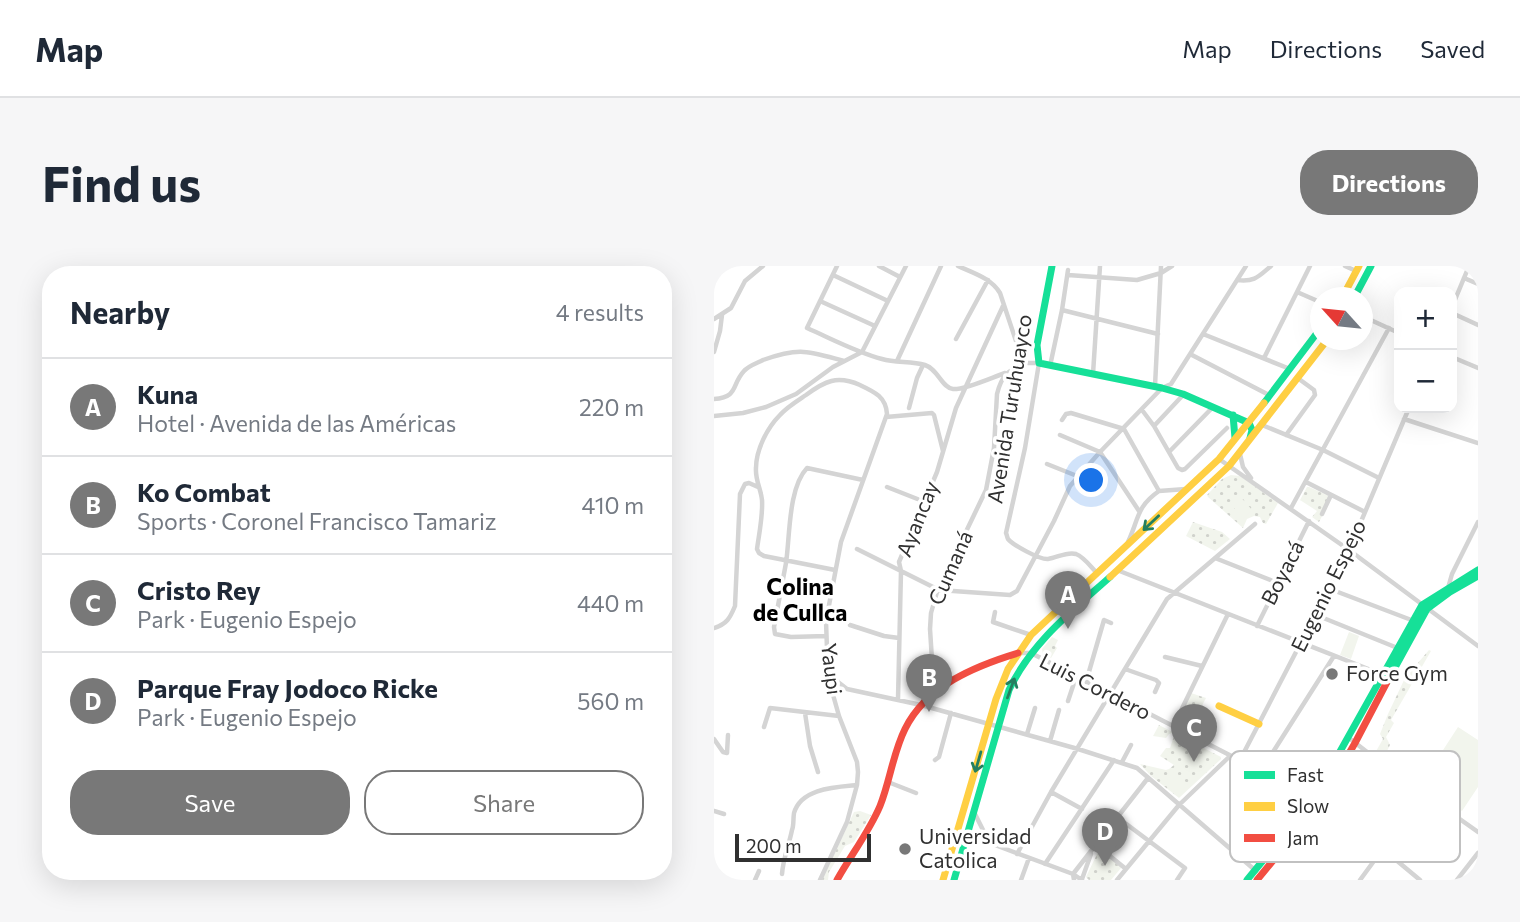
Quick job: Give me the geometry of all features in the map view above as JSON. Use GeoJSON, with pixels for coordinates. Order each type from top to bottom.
{"type":"FeatureCollection","features":[{"type":"Feature","properties":{"kind":"main road","name":"Avenida Turuhuayco"},"geometry":{"type":"LineString","coordinates":[[1039,363],[1037,345],[1052,266]]}},
{"type":"Feature","properties":{"kind":"main road"},"geometry":{"type":"LineString","coordinates":[[1360,287],[1371,266]]}},
{"type":"Feature","properties":{"kind":"main road"},"geometry":{"type":"LineString","coordinates":[[1348,287],[1357,268]]}},
{"type":"Feature","properties":{"kind":"main road"},"geometry":{"type":"LineString","coordinates":[[943,880],[1000,685],[1017,653],[1031,635],[1219,459],[1310,344]]}},
{"type":"Feature","properties":{"kind":"main road"},"geometry":{"type":"LineString","coordinates":[[954,880],[1013,681],[1031,653],[1045,636],[1229,466],[1320,350]]}},
{"type":"Feature","properties":{"kind":"main road"},"geometry":{"type":"LineString","coordinates":[[1039,363],[1184,394],[1249,423],[1252,430],[1250,440]]}},
{"type":"Feature","properties":{"kind":"main road"},"geometry":{"type":"LineString","coordinates":[[1233,415],[1235,439]]}},
{"type":"Feature","properties":{"kind":"main road"},"geometry":{"type":"LineString","coordinates":[[1346,751],[1424,607],[1478,570]]}},
{"type":"Feature","properties":{"kind":"main road"},"geometry":{"type":"LineString","coordinates":[[1449,591],[1478,576]]}},
{"type":"Feature","properties":{"kind":"main road"},"geometry":{"type":"LineString","coordinates":[[836,880],[878,810],[912,715],[921,705],[968,670],[1017,653]]}},
{"type":"Feature","properties":{"kind":"main road"},"geometry":{"type":"LineString","coordinates":[[1219,706],[1259,724]]}},
{"type":"Feature","properties":{"kind":"main road"},"geometry":{"type":"LineString","coordinates":[[1247,880],[1257,875]]}},
{"type":"Feature","properties":{"kind":"street"},"geometry":{"type":"LineString","coordinates":[[714,318],[732,308],[746,281],[763,266]]}},
{"type":"Feature","properties":{"kind":"street"},"geometry":{"type":"LineString","coordinates":[[837,266],[807,328],[885,360],[923,365],[934,370],[950,388],[965,387],[1026,363],[1039,363]]}},
{"type":"Feature","properties":{"kind":"street"},"geometry":{"type":"LineString","coordinates":[[879,266],[900,277]]}},
{"type":"Feature","properties":{"kind":"street"},"geometry":{"type":"LineString","coordinates":[[835,570],[759,553],[757,549],[762,502],[755,467],[767,432],[780,415],[833,367],[862,352],[906,266]]}},
{"type":"Feature","properties":{"kind":"street"},"geometry":{"type":"LineString","coordinates":[[897,361],[942,266]]}},
{"type":"Feature","properties":{"kind":"street"},"geometry":{"type":"LineString","coordinates":[[958,266],[988,280],[1000,293],[1022,359],[1026,363]]}},
{"type":"Feature","properties":{"kind":"street"},"geometry":{"type":"LineString","coordinates":[[1093,374],[1100,266]]}},
{"type":"Feature","properties":{"kind":"street"},"geometry":{"type":"LineString","coordinates":[[857,549],[939,590],[1014,594],[1077,476],[1142,410],[1159,387],[1161,266]]}},
{"type":"Feature","properties":{"kind":"street"},"geometry":{"type":"LineString","coordinates":[[1050,366],[1068,272],[1137,281],[1161,273],[1172,266]]}},
{"type":"Feature","properties":{"kind":"street"},"geometry":{"type":"LineString","coordinates":[[1159,387],[1171,384],[1246,266]]}},
{"type":"Feature","properties":{"kind":"street"},"geometry":{"type":"LineString","coordinates":[[1237,280],[1254,280],[1271,266]]}},
{"type":"Feature","properties":{"kind":"street"},"geometry":{"type":"LineString","coordinates":[[1264,358],[1310,266]]}},
{"type":"Feature","properties":{"kind":"street"},"geometry":{"type":"LineString","coordinates":[[1345,266],[1357,268]]}},
{"type":"Feature","properties":{"kind":"street"},"geometry":{"type":"LineString","coordinates":[[1457,295],[1469,266]]}},
{"type":"Feature","properties":{"kind":"street"},"geometry":{"type":"LineString","coordinates":[[833,275],[888,301]]}},
{"type":"Feature","properties":{"kind":"street"},"geometry":{"type":"LineString","coordinates":[[1464,278],[1478,285]]}},
{"type":"Feature","properties":{"kind":"street"},"geometry":{"type":"LineString","coordinates":[[956,339],[988,280]]}},
{"type":"Feature","properties":{"kind":"street"},"geometry":{"type":"LineString","coordinates":[[1297,292],[1310,297]]}},
{"type":"Feature","properties":{"kind":"street"},"geometry":{"type":"LineString","coordinates":[[820,301],[875,326]]}},
{"type":"Feature","properties":{"kind":"street","name":"Ayancay"},"geometry":{"type":"LineString","coordinates":[[898,699],[900,559],[937,472],[951,422],[965,387],[1003,306]]}},
{"type":"Feature","properties":{"kind":"street"},"geometry":{"type":"LineString","coordinates":[[1062,310],[1158,334]]}},
{"type":"Feature","properties":{"kind":"street"},"geometry":{"type":"LineString","coordinates":[[714,352],[722,314]]}},
{"type":"Feature","properties":{"kind":"street"},"geometry":{"type":"LineString","coordinates":[[1457,315],[1478,325]]}},
{"type":"Feature","properties":{"kind":"street"},"geometry":{"type":"LineString","coordinates":[[1373,320],[1394,330]]}},
{"type":"Feature","properties":{"kind":"street"},"geometry":{"type":"LineString","coordinates":[[1292,508],[1390,328]]}},
{"type":"Feature","properties":{"kind":"street"},"geometry":{"type":"LineString","coordinates":[[1203,334],[1291,369]]}},
{"type":"Feature","properties":{"kind":"street"},"geometry":{"type":"LineString","coordinates":[[714,399],[727,397],[732,393],[744,370],[778,355],[799,351],[845,361]]}},
{"type":"Feature","properties":{"kind":"street"},"geometry":{"type":"LineString","coordinates":[[1190,354],[1270,396]]}},
{"type":"Feature","properties":{"kind":"street"},"geometry":{"type":"LineString","coordinates":[[1457,359],[1478,368]]}},
{"type":"Feature","properties":{"kind":"street","name":"Avenida Turuhuayco"},"geometry":{"type":"LineString","coordinates":[[1035,556],[1009,539],[1006,533],[1025,447],[1039,363]]}},
{"type":"Feature","properties":{"kind":"street"},"geometry":{"type":"LineString","coordinates":[[909,408],[923,365]]}},
{"type":"Feature","properties":{"kind":"street","name":"Cumaná"},"geometry":{"type":"LineString","coordinates":[[921,705],[932,660],[931,614],[939,590],[986,490],[994,448],[996,394],[1007,372]]}},
{"type":"Feature","properties":{"kind":"street"},"geometry":{"type":"LineString","coordinates":[[1286,435],[1315,395],[1314,390],[1298,379]]}},
{"type":"Feature","properties":{"kind":"street"},"geometry":{"type":"LineString","coordinates":[[714,416],[766,407],[798,397],[829,381],[848,380],[882,397],[887,405],[886,416],[932,413],[943,452]]}},
{"type":"Feature","properties":{"kind":"street"},"geometry":{"type":"LineString","coordinates":[[1154,426],[1184,394]]}},
{"type":"Feature","properties":{"kind":"street"},"geometry":{"type":"LineString","coordinates":[[1169,453],[1213,407]]}},
{"type":"Feature","properties":{"kind":"street"},"geometry":{"type":"LineString","coordinates":[[1142,410],[1178,468],[1182,470],[1227,428]]}},
{"type":"Feature","properties":{"kind":"street"},"geometry":{"type":"LineString","coordinates":[[1062,420],[1071,412],[1124,429],[1159,491]]}},
{"type":"Feature","properties":{"kind":"street","name":"Eugenio Espejo"},"geometry":{"type":"LineString","coordinates":[[1245,751],[1349,550],[1407,413]]}},
{"type":"Feature","properties":{"kind":"street","name":"Yaupi"},"geometry":{"type":"LineString","coordinates":[[820,880],[847,822],[858,772],[828,677],[826,621],[841,542],[886,416]]}},
{"type":"Feature","properties":{"kind":"street"},"geometry":{"type":"LineString","coordinates":[[1404,419],[1478,443]]}},
{"type":"Feature","properties":{"kind":"street"},"geometry":{"type":"LineString","coordinates":[[1261,425],[1323,450],[1379,478]]}},
{"type":"Feature","properties":{"kind":"street"},"geometry":{"type":"LineString","coordinates":[[1060,435],[1100,452],[1139,511]]}},
{"type":"Feature","properties":{"kind":"street"},"geometry":{"type":"LineString","coordinates":[[1242,449],[1240,457],[1243,467],[1256,484]]}},
{"type":"Feature","properties":{"kind":"street"},"geometry":{"type":"LineString","coordinates":[[1219,459],[1292,508],[1478,646]]}},
{"type":"Feature","properties":{"kind":"street"},"geometry":{"type":"LineString","coordinates":[[1047,464],[1077,476]]}},
{"type":"Feature","properties":{"kind":"street"},"geometry":{"type":"LineString","coordinates":[[826,636],[791,637],[775,634],[792,508],[800,478],[807,468],[863,480]]}},
{"type":"Feature","properties":{"kind":"street"},"geometry":{"type":"LineString","coordinates":[[1306,482],[1365,512]]}},
{"type":"Feature","properties":{"kind":"street"},"geometry":{"type":"LineString","coordinates":[[714,628],[724,625],[735,606],[740,494],[745,484],[758,487]]}},
{"type":"Feature","properties":{"kind":"street"},"geometry":{"type":"LineString","coordinates":[[887,487],[925,502]]}},
{"type":"Feature","properties":{"kind":"street"},"geometry":{"type":"LineString","coordinates":[[1126,547],[1139,511],[1149,498],[1159,491],[1187,489]]}},
{"type":"Feature","properties":{"kind":"street"},"geometry":{"type":"LineString","coordinates":[[1322,514],[1331,495]]}},
{"type":"Feature","properties":{"kind":"street","name":"Boyacá"},"geometry":{"type":"LineString","coordinates":[[1257,626],[1309,521]]}},
{"type":"Feature","properties":{"kind":"street"},"geometry":{"type":"LineString","coordinates":[[1449,591],[1456,565],[1478,522]]}},
{"type":"Feature","properties":{"kind":"street"},"geometry":{"type":"LineString","coordinates":[[1017,854],[1051,792],[1167,599],[1255,524]]}},
{"type":"Feature","properties":{"kind":"street"},"geometry":{"type":"LineString","coordinates":[[1035,556],[1049,559],[1075,553],[1097,573]]}},
{"type":"Feature","properties":{"kind":"street"},"geometry":{"type":"LineString","coordinates":[[1215,558],[1278,583]]}},
{"type":"Feature","properties":{"kind":"street"},"geometry":{"type":"LineString","coordinates":[[1456,565],[1459,573],[1468,577]]}},
{"type":"Feature","properties":{"kind":"street"},"geometry":{"type":"LineString","coordinates":[[1116,570],[1386,676]]}},
{"type":"Feature","properties":{"kind":"street"},"geometry":{"type":"LineString","coordinates":[[1330,589],[1415,622]]}},
{"type":"Feature","properties":{"kind":"street"},"geometry":{"type":"LineString","coordinates":[[995,612],[993,622],[1031,635]]}},
{"type":"Feature","properties":{"kind":"street"},"geometry":{"type":"LineString","coordinates":[[1173,726],[1228,614]]}},
{"type":"Feature","properties":{"kind":"street"},"geometry":{"type":"LineString","coordinates":[[1317,615],[1400,649]]}},
{"type":"Feature","properties":{"kind":"street"},"geometry":{"type":"LineString","coordinates":[[1086,682],[1104,620],[1111,623]]}},
{"type":"Feature","properties":{"kind":"street"},"geometry":{"type":"LineString","coordinates":[[850,625],[899,638]]}},
{"type":"Feature","properties":{"kind":"street","name":"Luis Cordero"},"geometry":{"type":"LineString","coordinates":[[1017,653],[1031,653],[1230,756]]}},
{"type":"Feature","properties":{"kind":"street"},"geometry":{"type":"LineString","coordinates":[[826,654],[830,670],[838,682],[848,689],[951,713],[1136,768],[1230,851]]}},
{"type":"Feature","properties":{"kind":"street"},"geometry":{"type":"LineString","coordinates":[[1274,751],[1334,656]]}},
{"type":"Feature","properties":{"kind":"street"},"geometry":{"type":"LineString","coordinates":[[1165,657],[1202,666]]}},
{"type":"Feature","properties":{"kind":"street"},"geometry":{"type":"LineString","coordinates":[[1125,669],[1156,680],[1158,684],[1155,692]]}},
{"type":"Feature","properties":{"kind":"street"},"geometry":{"type":"LineString","coordinates":[[1068,701],[1076,677]]}},
{"type":"Feature","properties":{"kind":"street"},"geometry":{"type":"LineString","coordinates":[[764,727],[770,708],[839,716]]}},
{"type":"Feature","properties":{"kind":"street"},"geometry":{"type":"LineString","coordinates":[[1027,734],[1035,708]]}},
{"type":"Feature","properties":{"kind":"street"},"geometry":{"type":"LineString","coordinates":[[1050,741],[1059,710]]}},
{"type":"Feature","properties":{"kind":"street"},"geometry":{"type":"LineString","coordinates":[[805,713],[810,746],[818,772]]}},
{"type":"Feature","properties":{"kind":"street"},"geometry":{"type":"LineString","coordinates":[[936,760],[951,713]]}},
{"type":"Feature","properties":{"kind":"street"},"geometry":{"type":"LineString","coordinates":[[714,739],[723,752],[727,753],[728,735]]}},
{"type":"Feature","properties":{"kind":"street"},"geometry":{"type":"LineString","coordinates":[[1352,741],[1365,751]]}},
{"type":"Feature","properties":{"kind":"street"},"geometry":{"type":"LineString","coordinates":[[1122,762],[1131,746]]}},
{"type":"Feature","properties":{"kind":"street"},"geometry":{"type":"LineString","coordinates":[[1117,880],[1178,805],[1230,756]]}},
{"type":"Feature","properties":{"kind":"street"},"geometry":{"type":"LineString","coordinates":[[1045,864],[1114,760]]}},
{"type":"Feature","properties":{"kind":"street"},"geometry":{"type":"LineString","coordinates":[[1074,877],[1093,847],[1148,778]]}},
{"type":"Feature","properties":{"kind":"street"},"geometry":{"type":"LineString","coordinates":[[888,782],[916,793]]}},
{"type":"Feature","properties":{"kind":"street"},"geometry":{"type":"LineString","coordinates":[[782,874],[795,811],[800,802],[810,794],[823,790],[857,785]]}},
{"type":"Feature","properties":{"kind":"street"},"geometry":{"type":"LineString","coordinates":[[1051,792],[1082,809]]}},
{"type":"Feature","properties":{"kind":"street"},"geometry":{"type":"LineString","coordinates":[[714,811],[724,814]]}},
{"type":"Feature","properties":{"kind":"street"},"geometry":{"type":"LineString","coordinates":[[973,811],[992,843],[1082,880],[1093,847]]}},
{"type":"Feature","properties":{"kind":"street"},"geometry":{"type":"LineString","coordinates":[[1117,817],[1185,868],[1177,880]]}},
{"type":"Feature","properties":{"kind":"street"},"geometry":{"type":"LineString","coordinates":[[1460,820],[1478,832]]}},
{"type":"Feature","properties":{"kind":"street"},"geometry":{"type":"LineString","coordinates":[[1105,852],[1126,869]]}},
{"type":"Feature","properties":{"kind":"street"},"geometry":{"type":"LineString","coordinates":[[1457,880],[1478,853]]}},
{"type":"Feature","properties":{"kind":"street"},"geometry":{"type":"LineString","coordinates":[[1021,880],[1029,858]]}},
{"type":"Feature","properties":{"kind":"street"},"geometry":{"type":"LineString","coordinates":[[1242,862],[1257,875]]}},
{"type":"Feature","properties":{"kind":"street"},"geometry":{"type":"LineString","coordinates":[[1360,880],[1373,862]]}},
{"type":"Feature","properties":{"kind":"street","name":"Luis Cordero"},"geometry":{"type":"LineString","coordinates":[[1399,862],[1420,880]]}},
{"type":"Feature","properties":{"kind":"street"},"geometry":{"type":"LineString","coordinates":[[755,880],[759,871]]}},
{"type":"Feature","properties":{"kind":"shaded area"},"geometry":{"type":"Polygon","coordinates":[[[1231,475],[1240,476],[1278,503],[1266,524],[1260,517],[1254,516],[1247,519],[1243,528],[1208,497],[1222,479],[1231,475]]]}},
{"type":"Feature","properties":{"kind":"shaded area"},"geometry":{"type":"Polygon","coordinates":[[[1307,487],[1332,497],[1319,522],[1312,517],[1317,511],[1300,500],[1307,487]]]}},
{"type":"Feature","properties":{"kind":"shaded area"},"geometry":{"type":"Polygon","coordinates":[[[1239,495],[1252,510],[1243,519],[1230,503],[1239,495]]]}},
{"type":"Feature","properties":{"kind":"shaded area"},"geometry":{"type":"Polygon","coordinates":[[[1193,522],[1222,532],[1230,539],[1215,551],[1186,536],[1193,522]]]}},
{"type":"Feature","properties":{"kind":"shaded area"},"geometry":{"type":"Polygon","coordinates":[[[1349,632],[1359,636],[1351,659],[1340,655],[1349,632]]]}},
{"type":"Feature","properties":{"kind":"shaded area"},"geometry":{"type":"Polygon","coordinates":[[[1052,637],[1058,640],[1051,658],[1043,655],[1042,649],[1052,637]]]}},
{"type":"Feature","properties":{"kind":"shaded area"},"geometry":{"type":"Polygon","coordinates":[[[1429,650],[1431,651],[1391,720],[1394,723],[1386,737],[1390,745],[1387,751],[1376,751],[1383,739],[1380,734],[1405,678],[1429,650]]]}},
{"type":"Feature","properties":{"kind":"shaded area"},"geometry":{"type":"Polygon","coordinates":[[[1191,693],[1206,698],[1197,715],[1183,708],[1191,693]]]}},
{"type":"Feature","properties":{"kind":"shaded area"},"geometry":{"type":"Polygon","coordinates":[[[1159,725],[1221,757],[1179,798],[1140,764],[1166,770],[1174,765],[1160,756],[1166,748],[1170,748],[1174,736],[1172,733],[1166,738],[1153,736],[1159,725]]]}},
{"type":"Feature","properties":{"kind":"shaded area"},"geometry":{"type":"Polygon","coordinates":[[[1458,727],[1478,740],[1478,787],[1462,811],[1460,751],[1442,751],[1458,727]]]}},
{"type":"Feature","properties":{"kind":"shaded area"},"geometry":{"type":"Polygon","coordinates":[[[1174,772],[1188,784],[1178,795],[1164,783],[1174,772]]]}},
{"type":"Feature","properties":{"kind":"shaded area"},"geometry":{"type":"Polygon","coordinates":[[[854,812],[871,815],[854,842],[845,846],[829,872],[828,880],[822,880],[854,812]]]}},
{"type":"Feature","properties":{"kind":"shaded area"},"geometry":{"type":"Polygon","coordinates":[[[1099,850],[1120,865],[1121,868],[1111,880],[1089,880],[1086,877],[1099,850]]]}},
{"type":"Feature","properties":{"kind":"traffic: fast"},"geometry":{"type":"LineString","coordinates":[[1052,266],[1037,345],[1039,363],[1183,394],[1249,423],[1252,430],[1250,438]]}},
{"type":"Feature","properties":{"kind":"traffic: fast"},"geometry":{"type":"LineString","coordinates":[[1360,287],[1371,266]]}},
{"type":"Feature","properties":{"kind":"traffic: fast"},"geometry":{"type":"LineString","coordinates":[[1264,403],[1310,342]]}},
{"type":"Feature","properties":{"kind":"traffic: fast"},"geometry":{"type":"LineString","coordinates":[[1233,415],[1235,438]]}},
{"type":"Feature","properties":{"kind":"traffic: fast"},"geometry":{"type":"LineString","coordinates":[[1340,751],[1422,605],[1478,570]]}},
{"type":"Feature","properties":{"kind":"traffic: fast"},"geometry":{"type":"LineString","coordinates":[[1387,682],[1427,609],[1478,576]]}},
{"type":"Feature","properties":{"kind":"traffic: fast"},"geometry":{"type":"LineString","coordinates":[[954,880],[1009,690],[1018,673],[1041,643],[1067,615],[1110,577]]}},
{"type":"Feature","properties":{"kind":"traffic: fast"},"geometry":{"type":"LineString","coordinates":[[1247,880],[1262,862]]}},
{"type":"Feature","properties":{"kind":"traffic: slow"},"geometry":{"type":"LineString","coordinates":[[1348,287],[1359,266]]}},
{"type":"Feature","properties":{"kind":"traffic: slow"},"geometry":{"type":"LineString","coordinates":[[1110,577],[1229,466],[1319,350]]}},
{"type":"Feature","properties":{"kind":"traffic: slow"},"geometry":{"type":"LineString","coordinates":[[943,880],[996,699],[1008,669],[1031,635],[1219,459],[1264,403]]}},
{"type":"Feature","properties":{"kind":"traffic: slow"},"geometry":{"type":"LineString","coordinates":[[1219,706],[1259,724]]}},
{"type":"Feature","properties":{"kind":"traffic: jam"},"geometry":{"type":"LineString","coordinates":[[837,880],[876,816],[901,738],[914,714],[925,701],[953,680],[985,664],[1018,653]]}},
{"type":"Feature","properties":{"kind":"traffic: jam"},"geometry":{"type":"LineString","coordinates":[[1350,751],[1387,682]]}},
{"type":"Feature","properties":{"kind":"traffic: jam"},"geometry":{"type":"LineString","coordinates":[[1257,880],[1272,862]]}},
{"type":"Feature","properties":{"kind":"place","name":"Kuna"},"geometry":{"type":"Point","coordinates":[1068,629]}},
{"type":"Feature","properties":{"kind":"place","name":"Force Gym"},"geometry":{"type":"Point","coordinates":[1332,674]}},
{"type":"Feature","properties":{"kind":"place","name":"Ko Combat"},"geometry":{"type":"Point","coordinates":[929,712]}},
{"type":"Feature","properties":{"kind":"place","name":"Cristo Rey"},"geometry":{"type":"Point","coordinates":[1194,762]}},
{"type":"Feature","properties":{"kind":"place","name":"Universidad Catolica"},"geometry":{"type":"Point","coordinates":[905,849]}},
{"type":"Feature","properties":{"kind":"place","name":"Parque Fray Jodoco Ricke"},"geometry":{"type":"Point","coordinates":[1105,866]}},
{"type":"Feature","properties":{"kind":"district","name":"Colina de Cullca"},"geometry":{"type":"Point","coordinates":[800,600]}}]}
